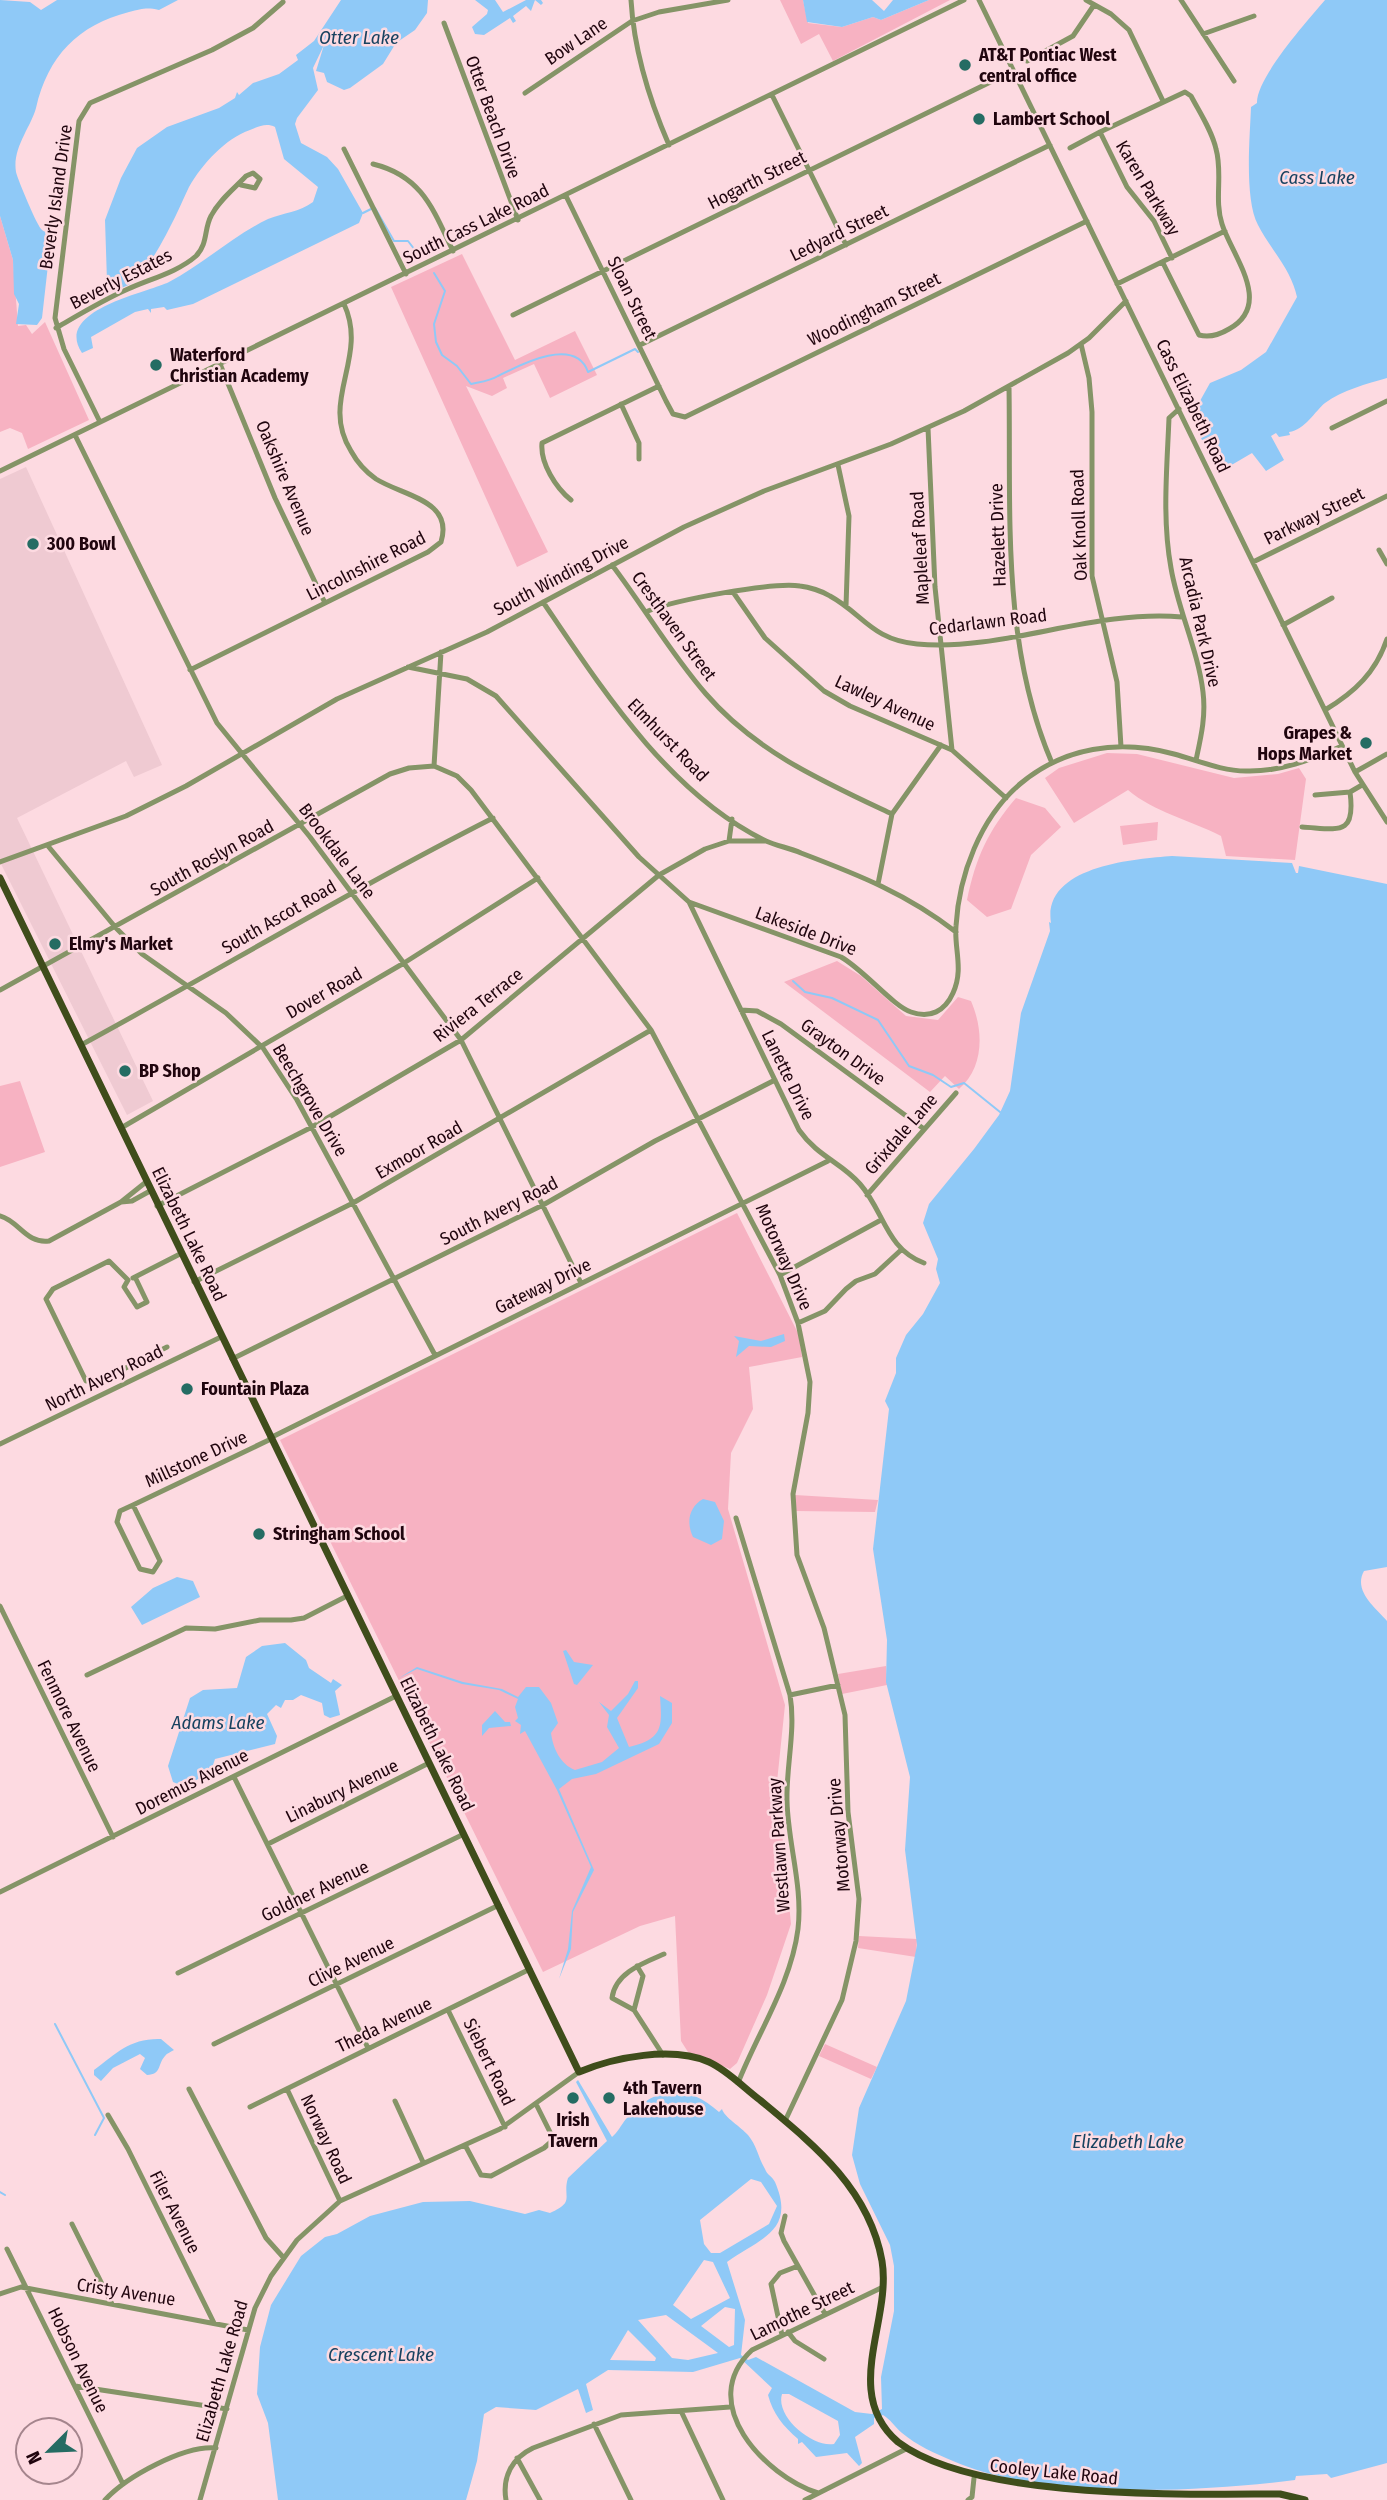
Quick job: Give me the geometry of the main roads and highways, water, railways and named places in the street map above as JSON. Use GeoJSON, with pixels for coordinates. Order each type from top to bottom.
{"type":"FeatureCollection","features":[{"type":"Feature","properties":{"kind":"main road","name":"Elizabeth Lake Road"},"geometry":{"type":"LineString","coordinates":[[0,879],[579,2071]]}},
{"type":"Feature","properties":{"kind":"main road","name":"Cooley Lake Road"},"geometry":{"type":"LineString","coordinates":[[579,2071],[619,2061],[676,2054],[710,2062],[785,2121],[841,2172],[856,2195],[877,2240],[883,2287],[869,2371],[875,2410],[892,2437],[906,2449],[974,2478],[1121,2496],[1164,2498],[1280,2494],[1305,2500]]}},
{"type":"Feature","properties":{"kind":"water"},"geometry":{"type":"Polygon","coordinates":[[[0,0],[30,2],[41,10],[57,0],[178,0],[159,10],[137,10],[111,18],[80,34],[57,58],[41,89],[34,115],[19,146],[16,163],[17,177],[36,220],[42,230],[55,238],[52,249],[55,251],[48,265],[42,318],[37,325],[16,324],[19,304],[14,294],[13,260],[0,216],[0,0]]]}},
{"type":"Feature","properties":{"kind":"water","name":"Otter Lake"},"geometry":{"type":"Polygon","coordinates":[[[341,0],[428,0],[427,13],[415,30],[396,43],[383,64],[350,88],[344,90],[327,82],[324,73],[316,71],[324,45],[313,68],[318,90],[295,124],[301,143],[327,157],[338,169],[363,213],[359,223],[193,304],[167,310],[164,307],[151,309],[151,313],[148,309],[135,312],[91,337],[93,348],[82,353],[77,338],[80,325],[91,315],[124,298],[169,282],[255,226],[313,202],[318,187],[284,159],[275,127],[257,127],[232,139],[201,169],[156,253],[143,271],[131,283],[118,288],[107,281],[105,220],[121,178],[137,148],[167,127],[219,108],[235,98],[237,92],[239,95],[253,83],[279,74],[298,60],[296,55],[314,41],[341,0]]]}},
{"type":"Feature","properties":{"kind":"water"},"geometry":{"type":"Polygon","coordinates":[[[475,0],[495,0],[503,12],[526,0],[535,0],[531,11],[526,6],[513,16],[516,21],[513,23],[510,18],[484,35],[475,34],[472,27],[488,10],[475,0]]]}},
{"type":"Feature","properties":{"kind":"water"},"geometry":{"type":"Polygon","coordinates":[[[803,0],[872,0],[884,11],[893,0],[929,0],[881,20],[873,17],[842,27],[807,22],[803,0]]]}},
{"type":"Feature","properties":{"kind":"water","name":"Cass Lake"},"geometry":{"type":"Polygon","coordinates":[[[1325,0],[1387,0],[1387,378],[1332,398],[1305,424],[1289,432],[1290,435],[1279,437],[1276,433],[1271,436],[1284,460],[1266,471],[1252,453],[1223,470],[1212,461],[1191,417],[1210,383],[1241,370],[1266,352],[1297,297],[1290,277],[1263,234],[1254,214],[1249,184],[1251,107],[1257,103],[1259,92],[1274,65],[1325,0]]]}},
{"type":"Feature","properties":{"kind":"water","name":"Elizabeth Lake"},"geometry":{"type":"Polygon","coordinates":[[[1172,856],[1292,863],[1296,873],[1299,866],[1387,884],[1387,1567],[1364,1571],[1361,1585],[1367,1598],[1387,1621],[1387,2463],[1331,2478],[1327,2474],[1296,2476],[1295,2480],[1214,2488],[1121,2490],[1075,2487],[989,2474],[953,2461],[913,2441],[883,2415],[874,2418],[874,2424],[855,2437],[862,2463],[859,2466],[847,2453],[816,2457],[802,2442],[798,2444],[798,2439],[783,2424],[773,2408],[768,2395],[772,2388],[740,2358],[693,2372],[608,2370],[586,2384],[593,2410],[586,2413],[578,2389],[536,2410],[496,2407],[484,2414],[477,2461],[466,2500],[278,2500],[268,2423],[257,2394],[260,2347],[271,2305],[301,2256],[325,2237],[337,2234],[370,2216],[423,2202],[470,2201],[525,2214],[539,2210],[550,2213],[563,2206],[566,2202],[568,2178],[607,2141],[576,2082],[578,2080],[612,2137],[637,2108],[659,2094],[671,2092],[694,2096],[719,2112],[722,2109],[748,2135],[766,2171],[775,2182],[781,2212],[772,2231],[727,2262],[745,2320],[741,2355],[748,2360],[756,2357],[855,2412],[872,2414],[882,2409],[881,2377],[894,2311],[894,2266],[890,2245],[860,2184],[852,2155],[859,2108],[906,2001],[917,1945],[905,1850],[910,1777],[886,1682],[887,1640],[873,1549],[889,1409],[885,1401],[896,1373],[896,1358],[906,1335],[923,1314],[940,1283],[936,1269],[938,1259],[923,1223],[929,1204],[999,1115],[1010,1091],[1021,1013],[1050,931],[1052,904],[1061,889],[1075,878],[1094,869],[1115,863],[1172,856]],[[751,2179],[700,2220],[704,2244],[711,2253],[720,2253],[769,2224],[777,2206],[761,2182],[751,2179]],[[704,2260],[673,2305],[691,2319],[730,2298],[713,2262],[704,2260]],[[725,2307],[701,2326],[729,2347],[734,2345],[735,2309],[725,2307]],[[666,2315],[638,2320],[672,2358],[688,2360],[718,2353],[666,2315]],[[628,2330],[610,2360],[655,2361],[656,2358],[628,2330]],[[782,2394],[784,2412],[797,2429],[816,2441],[834,2444],[840,2435],[838,2421],[789,2394],[782,2394]]]}},
{"type":"Feature","properties":{"kind":"water"},"geometry":{"type":"Polygon","coordinates":[[[784,1334],[785,1341],[771,1347],[749,1346],[736,1357],[739,1341],[734,1336],[761,1341],[784,1334]]]}},
{"type":"Feature","properties":{"kind":"water"},"geometry":{"type":"Polygon","coordinates":[[[703,1499],[715,1502],[724,1521],[722,1539],[711,1545],[693,1537],[690,1526],[690,1515],[703,1499]]]}},
{"type":"Feature","properties":{"kind":"water"},"geometry":{"type":"Polygon","coordinates":[[[177,1577],[193,1581],[200,1597],[142,1625],[131,1607],[153,1588],[177,1577]]]}},
{"type":"Feature","properties":{"kind":"water","name":"Adams Lake"},"geometry":{"type":"Polygon","coordinates":[[[285,1643],[306,1660],[309,1668],[331,1683],[333,1679],[342,1685],[335,1691],[340,1715],[330,1718],[324,1715],[322,1703],[301,1695],[293,1700],[285,1700],[281,1708],[276,1705],[267,1714],[277,1736],[275,1744],[215,1759],[211,1771],[185,1787],[173,1782],[168,1766],[190,1698],[203,1690],[237,1688],[246,1657],[262,1646],[285,1643]]]}},
{"type":"Feature","properties":{"kind":"water"},"geometry":{"type":"Polygon","coordinates":[[[566,1650],[574,1662],[593,1665],[577,1685],[574,1684],[563,1651],[566,1650]]]}},
{"type":"Feature","properties":{"kind":"water"},"geometry":{"type":"Polygon","coordinates":[[[417,1667],[463,1682],[502,1689],[518,1697],[526,1687],[539,1687],[551,1703],[558,1723],[551,1733],[553,1744],[561,1760],[575,1770],[602,1762],[619,1748],[607,1727],[609,1715],[599,1702],[611,1711],[628,1694],[635,1681],[638,1681],[638,1688],[617,1718],[629,1747],[655,1735],[661,1716],[660,1696],[672,1703],[672,1723],[659,1744],[596,1774],[572,1779],[559,1789],[594,1870],[573,1912],[571,1949],[559,1979],[568,1949],[572,1911],[591,1867],[557,1790],[525,1731],[520,1734],[521,1725],[515,1721],[518,1718],[515,1707],[518,1699],[499,1690],[462,1684],[417,1669],[399,1678],[417,1667]]]}},
{"type":"Feature","properties":{"kind":"water"},"geometry":{"type":"Polygon","coordinates":[[[495,1711],[505,1722],[510,1722],[511,1726],[489,1728],[482,1736],[482,1725],[495,1711]]]}},
{"type":"Feature","properties":{"kind":"water"},"geometry":{"type":"Polygon","coordinates":[[[161,2039],[174,2050],[166,2055],[155,2073],[147,2075],[140,2069],[145,2058],[140,2054],[113,2068],[101,2081],[94,2075],[94,2070],[117,2052],[141,2041],[161,2039]]]}},
{"type":"Feature","properties":{"kind":"waterway"},"geometry":{"type":"LineString","coordinates":[[375,208],[394,241],[408,241],[418,254]]}},
{"type":"Feature","properties":{"kind":"waterway"},"geometry":{"type":"LineString","coordinates":[[363,213],[371,209]]}},
{"type":"Feature","properties":{"kind":"waterway"},"geometry":{"type":"LineString","coordinates":[[434,273],[445,291],[434,324],[436,342],[442,355],[457,366],[471,384],[492,379],[546,356],[571,356],[581,361],[588,372],[635,349],[638,352]]}},
{"type":"Feature","properties":{"kind":"waterway"},"geometry":{"type":"LineString","coordinates":[[793,981],[805,992],[832,998],[878,1020],[909,1066],[933,1075],[951,1087],[964,1083],[1000,1112]]}},
{"type":"Feature","properties":{"kind":"waterway"},"geometry":{"type":"LineString","coordinates":[[55,2024],[104,2118],[95,2135]]}},
{"type":"Feature","properties":{"kind":"waterway"},"geometry":{"type":"LineString","coordinates":[[0,2192],[5,2195]]}},
{"type":"Feature","properties":{"kind":"place","name":"AT&T Pontiac West central office"},"geometry":{"type":"Point","coordinates":[965,65]}},
{"type":"Feature","properties":{"kind":"place","name":"Lambert School"},"geometry":{"type":"Point","coordinates":[979,119]}},
{"type":"Feature","properties":{"kind":"place","name":"Waterford Christian Academy"},"geometry":{"type":"Point","coordinates":[156,365]}},
{"type":"Feature","properties":{"kind":"place","name":"300 Bowl"},"geometry":{"type":"Point","coordinates":[33,544]}},
{"type":"Feature","properties":{"kind":"place","name":"Grapes & Hops Market"},"geometry":{"type":"Point","coordinates":[1366,743]}},
{"type":"Feature","properties":{"kind":"place","name":"Elmy's Market"},"geometry":{"type":"Point","coordinates":[55,944]}},
{"type":"Feature","properties":{"kind":"place","name":"BP Shop"},"geometry":{"type":"Point","coordinates":[125,1071]}},
{"type":"Feature","properties":{"kind":"place","name":"Fountain Plaza"},"geometry":{"type":"Point","coordinates":[187,1389]}},
{"type":"Feature","properties":{"kind":"place","name":"Stringham School"},"geometry":{"type":"Point","coordinates":[259,1534]}},
{"type":"Feature","properties":{"kind":"place","name":"Irish Tavern"},"geometry":{"type":"Point","coordinates":[573,2098]}},
{"type":"Feature","properties":{"kind":"place","name":"4th Tavern Lakehouse"},"geometry":{"type":"Point","coordinates":[609,2098]}},
{"type":"Feature","properties":{"kind":"water label","name":"Crescent Lake"},"geometry":{"type":"Point","coordinates":[381,2354]}}]}
